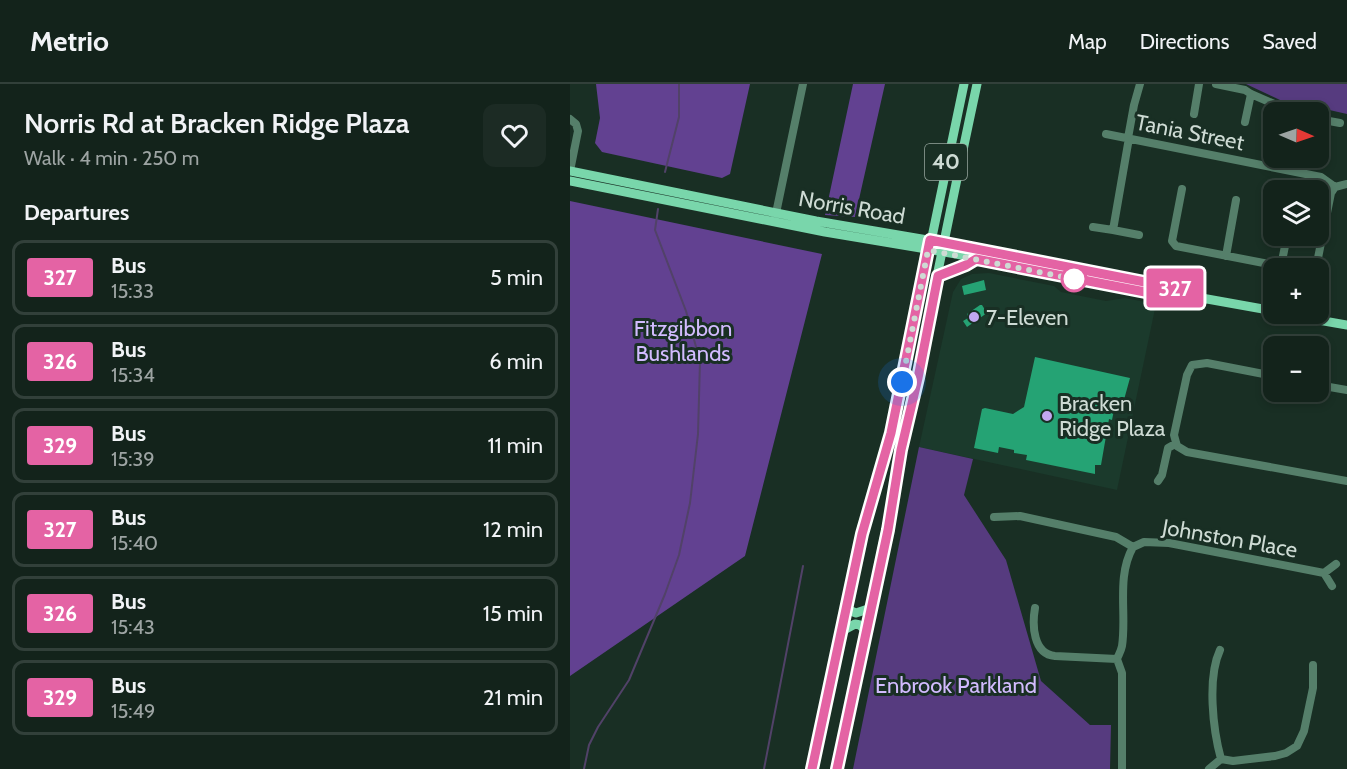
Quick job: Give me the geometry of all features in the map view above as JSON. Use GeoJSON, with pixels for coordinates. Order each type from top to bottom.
{"type":"FeatureCollection","features":[{"type":"Feature","properties":{"kind":"main road","name":"40"},"geometry":{"type":"LineString","coordinates":[[812,769],[866,518],[891,433],[964,84]]}},
{"type":"Feature","properties":{"kind":"main road","name":"40"},"geometry":{"type":"LineString","coordinates":[[837,769],[977,84]]}},
{"type":"Feature","properties":{"kind":"main road","name":"Norris Road"},"geometry":{"type":"LineString","coordinates":[[570,171],[928,250],[944,248],[1165,286],[1196,297],[1263,310]]}},
{"type":"Feature","properties":{"kind":"main road","name":"Norris Road"},"geometry":{"type":"LineString","coordinates":[[570,181],[775,217],[930,240],[944,248],[976,259],[1176,298],[1196,297]]}},
{"type":"Feature","properties":{"kind":"main road"},"geometry":{"type":"LineString","coordinates":[[938,276],[976,259]]}},
{"type":"Feature","properties":{"kind":"main road"},"geometry":{"type":"LineString","coordinates":[[1329,322],[1347,326]]}},
{"type":"Feature","properties":{"kind":"main road"},"geometry":{"type":"LineString","coordinates":[[846,609],[859,613],[871,608]]}},
{"type":"Feature","properties":{"kind":"main road"},"geometry":{"type":"LineString","coordinates":[[842,631],[855,624],[860,625],[866,631]]}},
{"type":"Feature","properties":{"kind":"street"},"geometry":{"type":"LineString","coordinates":[[775,217],[803,84]]}},
{"type":"Feature","properties":{"kind":"street"},"geometry":{"type":"LineString","coordinates":[[1113,230],[1134,105],[1140,84]]}},
{"type":"Feature","properties":{"kind":"street"},"geometry":{"type":"LineString","coordinates":[[1194,114],[1199,84]]}},
{"type":"Feature","properties":{"kind":"street"},"geometry":{"type":"LineString","coordinates":[[1216,84],[1245,90],[1269,102]]}},
{"type":"Feature","properties":{"kind":"street"},"geometry":{"type":"LineString","coordinates":[[1245,122],[1251,94]]}},
{"type":"Feature","properties":{"kind":"street"},"geometry":{"type":"LineString","coordinates":[[570,119],[576,124],[578,131],[570,171]]}},
{"type":"Feature","properties":{"kind":"street"},"geometry":{"type":"LineString","coordinates":[[1329,121],[1340,123]]}},
{"type":"Feature","properties":{"kind":"street","name":"Tania Street"},"geometry":{"type":"LineString","coordinates":[[1106,134],[1296,171],[1321,177],[1335,187]]}},
{"type":"Feature","properties":{"kind":"street"},"geometry":{"type":"LineString","coordinates":[[1329,204],[1335,187],[1347,184]]}},
{"type":"Feature","properties":{"kind":"street"},"geometry":{"type":"LineString","coordinates":[[1182,189],[1173,244],[1226,256],[1278,264],[1282,261],[1285,246]]}},
{"type":"Feature","properties":{"kind":"street"},"geometry":{"type":"LineString","coordinates":[[1226,256],[1236,200]]}},
{"type":"Feature","properties":{"kind":"street"},"geometry":{"type":"LineString","coordinates":[[1093,227],[1139,235]]}},
{"type":"Feature","properties":{"kind":"street"},"geometry":{"type":"LineString","coordinates":[[1263,374],[1203,362],[1192,365],[1187,375],[1174,435],[1175,444],[1179,449],[1188,452],[1347,481]]}},
{"type":"Feature","properties":{"kind":"street"},"geometry":{"type":"LineString","coordinates":[[1329,387],[1347,390]]}},
{"type":"Feature","properties":{"kind":"street"},"geometry":{"type":"LineString","coordinates":[[1158,481],[1162,476],[1167,450],[1175,444]]}},
{"type":"Feature","properties":{"kind":"street","name":"Johnston Place"},"geometry":{"type":"LineString","coordinates":[[994,517],[1020,516],[1116,537],[1133,547],[1141,542],[1169,543],[1324,573],[1332,586]]}},
{"type":"Feature","properties":{"kind":"street"},"geometry":{"type":"LineString","coordinates":[[1122,769],[1122,673],[1117,659],[1122,646],[1124,580],[1133,547]]}},
{"type":"Feature","properties":{"kind":"street","name":"Johnston Place"},"geometry":{"type":"LineString","coordinates":[[1324,573],[1336,564]]}},
{"type":"Feature","properties":{"kind":"street"},"geometry":{"type":"LineString","coordinates":[[1035,608],[1034,627],[1040,649],[1045,654],[1117,659]]}},
{"type":"Feature","properties":{"kind":"street"},"geometry":{"type":"LineString","coordinates":[[1220,650],[1215,667],[1213,721],[1221,759]]}},
{"type":"Feature","properties":{"kind":"street"},"geometry":{"type":"LineString","coordinates":[[1209,769],[1221,759],[1233,761],[1275,756],[1286,753],[1297,746],[1304,731],[1313,688],[1313,665]]}},
{"type":"Feature","properties":{"kind":"shaded area"},"geometry":{"type":"Polygon","coordinates":[[[989,273],[1054,286],[1061,292],[1106,301],[1125,298],[1156,304],[1117,490],[919,447],[953,292],[961,279],[972,274],[989,273]]]}},
{"type":"Feature","properties":{"kind":"green space"},"geometry":{"type":"Polygon","coordinates":[[[596,84],[750,84],[730,174],[722,178],[602,152],[595,143],[600,118],[596,84]]]}},
{"type":"Feature","properties":{"kind":"green space"},"geometry":{"type":"Polygon","coordinates":[[[853,84],[885,84],[855,217],[825,215],[853,84]]]}},
{"type":"Feature","properties":{"kind":"green space"},"geometry":{"type":"Polygon","coordinates":[[[1246,84],[1347,84],[1347,114],[1329,110],[1329,102],[1282,102],[1246,84]]]}},
{"type":"Feature","properties":{"kind":"green space","name":"Fitzgibbon Bushlands"},"geometry":{"type":"Polygon","coordinates":[[[570,201],[822,254],[745,556],[570,676],[570,201]]]}},
{"type":"Feature","properties":{"kind":"green space","name":"Enbrook Parkland"},"geometry":{"type":"Polygon","coordinates":[[[919,447],[973,459],[964,495],[1006,560],[1041,681],[1090,725],[1111,725],[1110,769],[853,769],[919,447]]]}},
{"type":"Feature","properties":{"kind":"building"},"geometry":{"type":"Polygon","coordinates":[[[984,280],[986,290],[964,295],[962,286],[984,280]]]}},
{"type":"Feature","properties":{"kind":"building","name":"7-Eleven"},"geometry":{"type":"Polygon","coordinates":[[[980,305],[987,313],[967,327],[963,321],[968,318],[967,314],[980,305]]]}},
{"type":"Feature","properties":{"kind":"building","name":"Bracken Ridge Plaza"},"geometry":{"type":"Polygon","coordinates":[[[1035,357],[1130,378],[1122,407],[1115,405],[1112,420],[1109,419],[1101,465],[1095,465],[1095,474],[1026,460],[1027,455],[1014,453],[1014,450],[999,447],[998,453],[974,448],[982,409],[1013,414],[1024,407],[1035,357]]]}},
{"type":"Feature","properties":{"kind":"waterway"},"geometry":{"type":"LineString","coordinates":[[665,172],[679,117],[679,84]]}},
{"type":"Feature","properties":{"kind":"waterway"},"geometry":{"type":"LineString","coordinates":[[584,769],[589,745],[629,680],[665,594],[679,555],[690,503],[698,434],[700,361],[686,311],[655,230],[658,209]]}},
{"type":"Feature","properties":{"kind":"waterway"},"geometry":{"type":"LineString","coordinates":[[764,769],[803,566]]}},
{"type":"Feature","properties":{"kind":"bus line","name":"327"},"geometry":{"type":"LineString","coordinates":[[812,769],[862,534],[891,433],[930,240],[1165,286],[1196,297],[1176,298],[976,259],[938,276],[901,450],[888,530],[837,769]]}},
{"type":"Feature","properties":{"kind":"place","name":"7-Eleven"},"geometry":{"type":"Point","coordinates":[974,317]}},
{"type":"Feature","properties":{"kind":"place","name":"Bracken Ridge Plaza"},"geometry":{"type":"Point","coordinates":[1047,416]}},
{"type":"Feature","properties":{"kind":"route"},"geometry":{"type":"LineString","coordinates":[[902,382],[928,250],[1074,279]]}}]}
